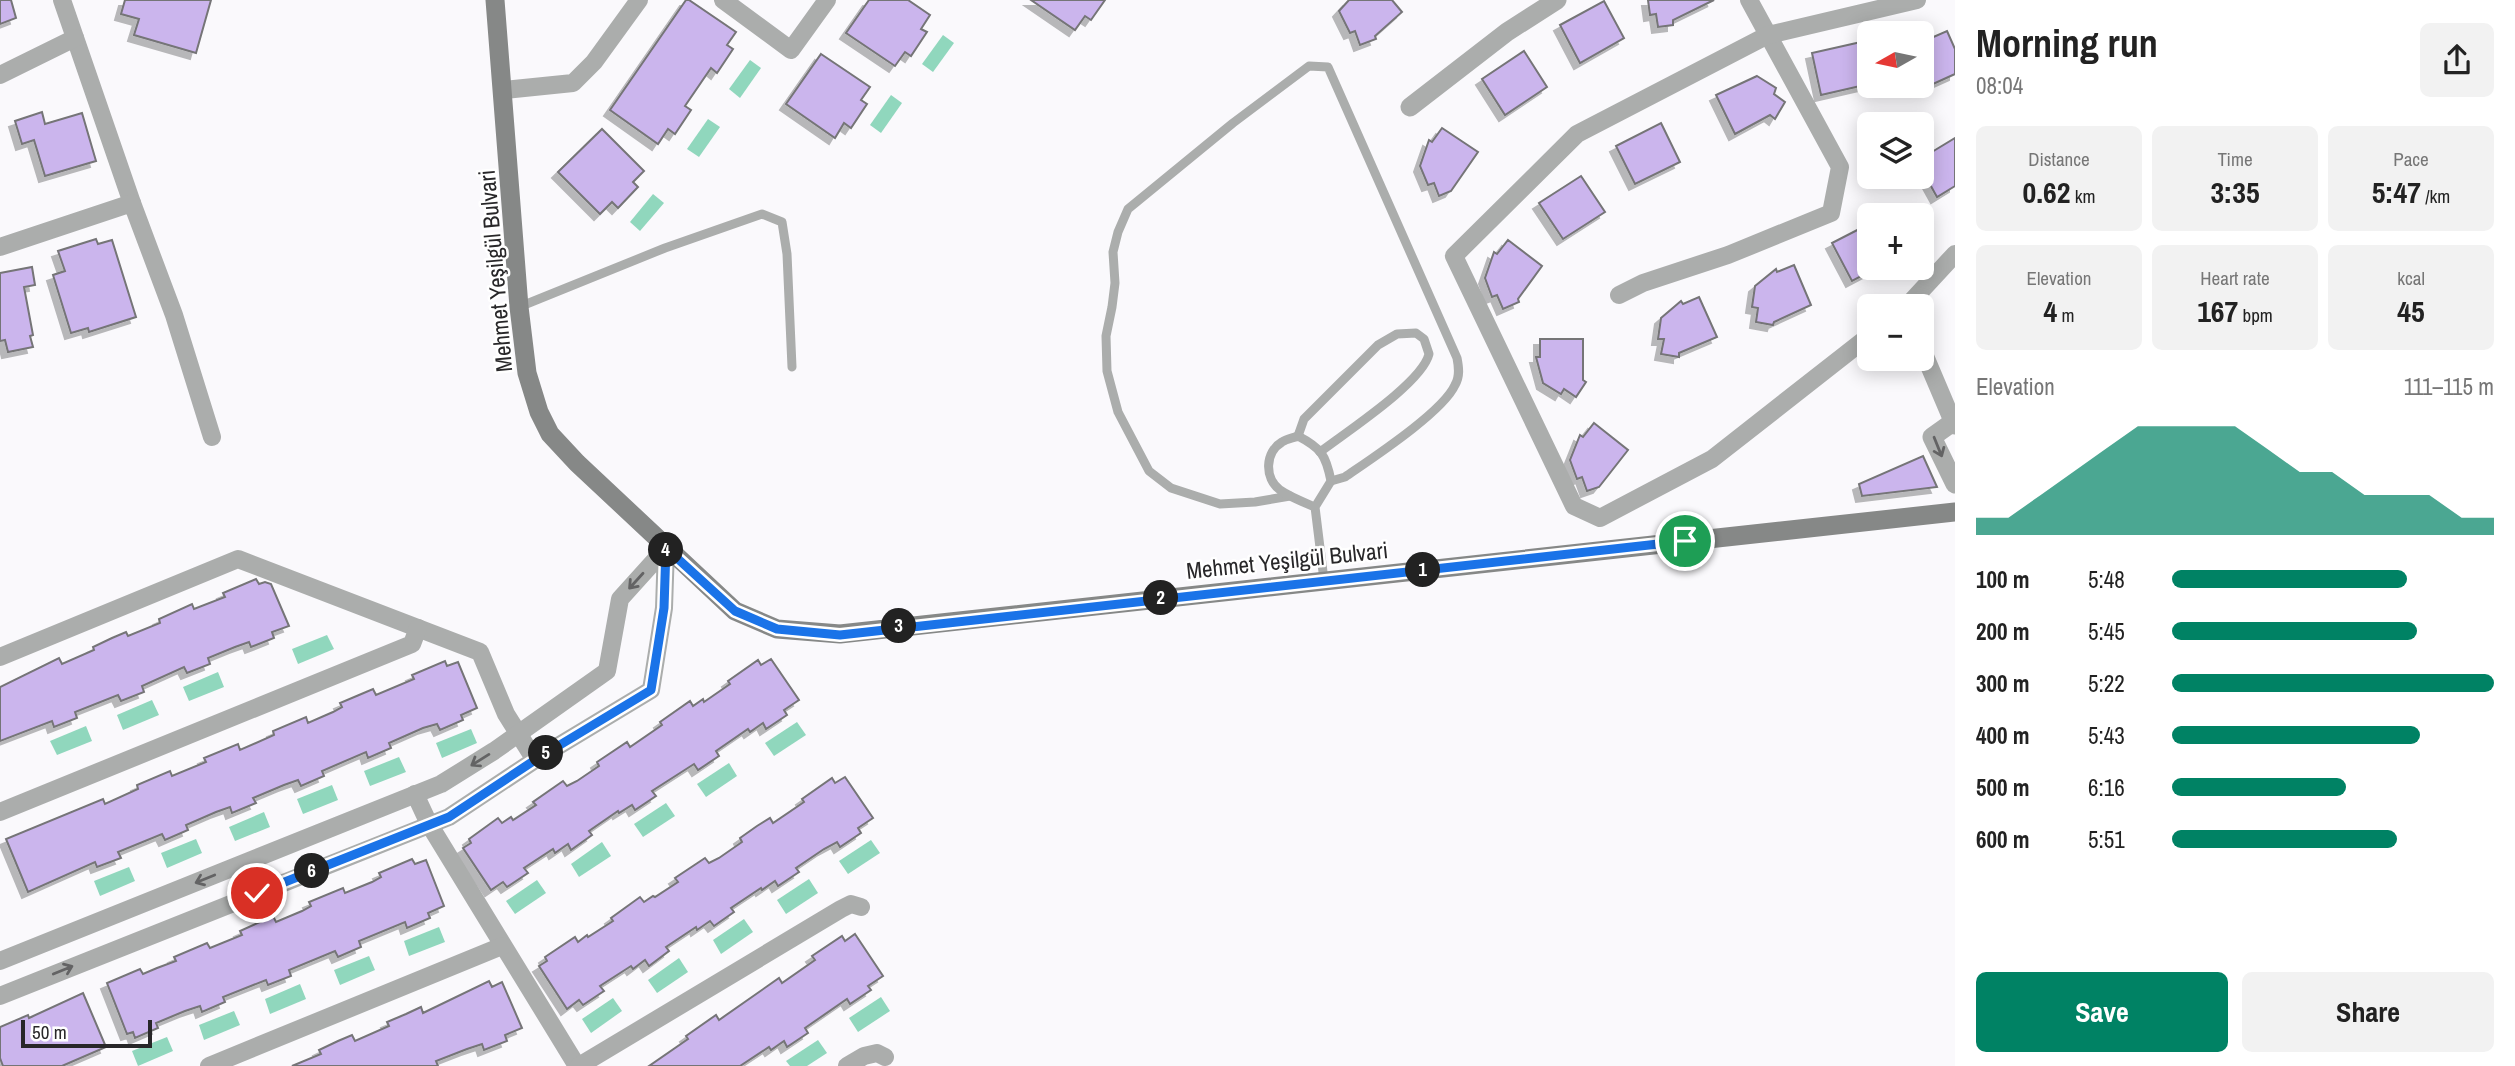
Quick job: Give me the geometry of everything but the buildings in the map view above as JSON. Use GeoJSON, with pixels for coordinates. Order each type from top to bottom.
{"type":"FeatureCollection","features":[{"type":"Feature","properties":{"kind":"main road","name":"Mehmet Yeşilgül Bulvari"},"geometry":{"type":"LineString","coordinates":[[495,0],[519,307],[527,373],[540,412],[550,434],[666,548],[735,611],[777,629],[840,635],[1955,512]]}},
{"type":"Feature","properties":{"kind":"street"},"geometry":{"type":"LineString","coordinates":[[62,0],[174,316],[212,437]]}},
{"type":"Feature","properties":{"kind":"street"},"geometry":{"type":"LineString","coordinates":[[504,90],[573,83],[594,62],[639,0]]}},
{"type":"Feature","properties":{"kind":"street"},"geometry":{"type":"LineString","coordinates":[[723,0],[791,50],[827,0]]}},
{"type":"Feature","properties":{"kind":"street"},"geometry":{"type":"LineString","coordinates":[[1410,107],[1507,32],[1557,0]]}},
{"type":"Feature","properties":{"kind":"street"},"geometry":{"type":"LineString","coordinates":[[1619,295],[1643,283],[1728,255],[1831,213],[1840,166],[1749,0]]}},
{"type":"Feature","properties":{"kind":"street"},"geometry":{"type":"LineString","coordinates":[[1857,345],[1712,459],[1600,518],[1574,506],[1454,256],[1577,134],[1768,34],[1917,0]]}},
{"type":"Feature","properties":{"kind":"street"},"geometry":{"type":"LineString","coordinates":[[0,75],[75,38]]}},
{"type":"Feature","properties":{"kind":"street"},"geometry":{"type":"LineString","coordinates":[[0,247],[132,203]]}},
{"type":"Feature","properties":{"kind":"street"},"geometry":{"type":"LineString","coordinates":[[1917,294],[1955,254]]}},
{"type":"Feature","properties":{"kind":"street"},"geometry":{"type":"LineString","coordinates":[[1932,371],[1954,422],[1933,436],[1955,484]]}},
{"type":"Feature","properties":{"kind":"street"},"geometry":{"type":"LineString","coordinates":[[0,961],[441,784],[495,751],[607,671],[620,599],[666,548]]}},
{"type":"Feature","properties":{"kind":"street"},"geometry":{"type":"LineString","coordinates":[[0,996],[455,813],[535,760],[651,690],[664,608],[666,548]]}},
{"type":"Feature","properties":{"kind":"street"},"geometry":{"type":"LineString","coordinates":[[0,657],[238,559],[480,652],[506,714],[535,760]]}},
{"type":"Feature","properties":{"kind":"street"},"geometry":{"type":"LineString","coordinates":[[0,812],[412,644],[418,628]]}},
{"type":"Feature","properties":{"kind":"street"},"geometry":{"type":"LineString","coordinates":[[441,784],[455,813]]}},
{"type":"Feature","properties":{"kind":"street"},"geometry":{"type":"LineString","coordinates":[[415,794],[429,824],[502,946],[578,1066],[841,909],[851,904],[861,907]]}},
{"type":"Feature","properties":{"kind":"street"},"geometry":{"type":"LineString","coordinates":[[209,1066],[502,946]]}},
{"type":"Feature","properties":{"kind":"street"},"geometry":{"type":"LineString","coordinates":[[847,1066],[864,1056],[877,1053],[885,1057]]}},
{"type":"Feature","properties":{"kind":"lane"},"geometry":{"type":"LineString","coordinates":[[1290,496],[1220,504],[1171,488],[1149,471],[1118,412],[1107,371],[1106,336],[1114,295],[1113,252],[1118,232],[1129,209],[1308,66],[1319,65],[1328,67],[1457,359],[1459,370],[1456,384],[1450,393],[1420,422],[1345,477],[1331,481]]}},
{"type":"Feature","properties":{"kind":"lane"},"geometry":{"type":"LineString","coordinates":[[519,307],[665,248],[762,214],[782,222],[787,254],[792,367]]}},
{"type":"Feature","properties":{"kind":"lane"},"geometry":{"type":"LineString","coordinates":[[1298,436],[1304,419],[1378,345],[1396,334],[1416,333],[1424,339],[1429,354],[1418,374],[1404,389],[1320,452]]}},
{"type":"Feature","properties":{"kind":"lane"},"geometry":{"type":"LineString","coordinates":[[1315,507],[1290,496],[1270,480],[1268,466],[1271,453],[1280,442],[1298,436],[1313,444],[1327,459],[1331,481],[1315,507],[1324,580]]}},
{"type":"Feature","properties":{"kind":"shaded area"},"geometry":{"type":"Polygon","coordinates":[[[943,35],[954,43],[933,72],[922,64],[943,35]]]}},
{"type":"Feature","properties":{"kind":"shaded area"},"geometry":{"type":"Polygon","coordinates":[[[750,60],[761,68],[740,98],[729,89],[750,60]]]}},
{"type":"Feature","properties":{"kind":"shaded area"},"geometry":{"type":"Polygon","coordinates":[[[891,95],[902,103],[881,133],[870,125],[891,95]]]}},
{"type":"Feature","properties":{"kind":"shaded area"},"geometry":{"type":"Polygon","coordinates":[[[708,119],[720,127],[699,157],[687,149],[708,119]]]}},
{"type":"Feature","properties":{"kind":"shaded area"},"geometry":{"type":"Polygon","coordinates":[[[653,194],[664,203],[640,231],[630,222],[653,194]]]}},
{"type":"Feature","properties":{"kind":"shaded area"},"geometry":{"type":"Polygon","coordinates":[[[327,635],[334,649],[298,664],[292,649],[327,635]]]}},
{"type":"Feature","properties":{"kind":"shaded area"},"geometry":{"type":"Polygon","coordinates":[[[218,672],[224,687],[189,701],[183,687],[218,672]]]}},
{"type":"Feature","properties":{"kind":"shaded area"},"geometry":{"type":"Polygon","coordinates":[[[152,700],[159,715],[123,730],[117,715],[152,700]]]}},
{"type":"Feature","properties":{"kind":"shaded area"},"geometry":{"type":"Polygon","coordinates":[[[797,722],[806,735],[774,756],[765,743],[797,722]]]}},
{"type":"Feature","properties":{"kind":"shaded area"},"geometry":{"type":"Polygon","coordinates":[[[86,726],[92,741],[57,755],[50,741],[86,726]]]}},
{"type":"Feature","properties":{"kind":"shaded area"},"geometry":{"type":"Polygon","coordinates":[[[471,729],[477,743],[442,758],[436,743],[471,729]]]}},
{"type":"Feature","properties":{"kind":"shaded area"},"geometry":{"type":"Polygon","coordinates":[[[399,757],[406,772],[370,786],[364,771],[399,757]]]}},
{"type":"Feature","properties":{"kind":"shaded area"},"geometry":{"type":"Polygon","coordinates":[[[729,763],[737,776],[706,797],[697,784],[729,763]]]}},
{"type":"Feature","properties":{"kind":"shaded area"},"geometry":{"type":"Polygon","coordinates":[[[332,785],[338,800],[303,814],[297,799],[332,785]]]}},
{"type":"Feature","properties":{"kind":"shaded area"},"geometry":{"type":"Polygon","coordinates":[[[666,803],[675,816],[643,837],[634,824],[666,803]]]}},
{"type":"Feature","properties":{"kind":"shaded area"},"geometry":{"type":"Polygon","coordinates":[[[264,812],[270,827],[235,841],[229,827],[264,812]]]}},
{"type":"Feature","properties":{"kind":"shaded area"},"geometry":{"type":"Polygon","coordinates":[[[196,839],[202,853],[167,868],[161,853],[196,839]]]}},
{"type":"Feature","properties":{"kind":"shaded area"},"geometry":{"type":"Polygon","coordinates":[[[871,840],[880,853],[848,874],[839,861],[871,840]]]}},
{"type":"Feature","properties":{"kind":"shaded area"},"geometry":{"type":"Polygon","coordinates":[[[602,842],[611,856],[579,877],[571,864],[602,842]]]}},
{"type":"Feature","properties":{"kind":"shaded area"},"geometry":{"type":"Polygon","coordinates":[[[129,867],[135,881],[100,896],[94,881],[129,867]]]}},
{"type":"Feature","properties":{"kind":"shaded area"},"geometry":{"type":"Polygon","coordinates":[[[809,879],[818,893],[786,914],[777,900],[809,879]]]}},
{"type":"Feature","properties":{"kind":"shaded area"},"geometry":{"type":"Polygon","coordinates":[[[537,880],[546,893],[515,914],[506,901],[537,880]]]}},
{"type":"Feature","properties":{"kind":"shaded area"},"geometry":{"type":"Polygon","coordinates":[[[744,919],[753,932],[721,954],[713,940],[744,919]]]}},
{"type":"Feature","properties":{"kind":"shaded area"},"geometry":{"type":"Polygon","coordinates":[[[439,927],[445,942],[409,956],[404,941],[439,927]]]}},
{"type":"Feature","properties":{"kind":"shaded area"},"geometry":{"type":"Polygon","coordinates":[[[369,956],[375,970],[340,985],[334,970],[369,956]]]}},
{"type":"Feature","properties":{"kind":"shaded area"},"geometry":{"type":"Polygon","coordinates":[[[679,958],[688,972],[657,993],[648,980],[679,958]]]}},
{"type":"Feature","properties":{"kind":"shaded area"},"geometry":{"type":"Polygon","coordinates":[[[300,984],[306,999],[270,1014],[265,999],[300,984]]]}},
{"type":"Feature","properties":{"kind":"shaded area"},"geometry":{"type":"Polygon","coordinates":[[[881,997],[890,1011],[858,1032],[849,1018],[881,997]]]}},
{"type":"Feature","properties":{"kind":"shaded area"},"geometry":{"type":"Polygon","coordinates":[[[613,998],[622,1011],[591,1033],[582,1019],[613,998]]]}},
{"type":"Feature","properties":{"kind":"shaded area"},"geometry":{"type":"Polygon","coordinates":[[[234,1011],[240,1025],[204,1040],[199,1025],[234,1011]]]}},
{"type":"Feature","properties":{"kind":"shaded area"},"geometry":{"type":"Polygon","coordinates":[[[167,1037],[173,1051],[138,1066],[132,1051],[167,1037]]]}},
{"type":"Feature","properties":{"kind":"shaded area"},"geometry":{"type":"Polygon","coordinates":[[[818,1040],[827,1053],[807,1066],[790,1066],[786,1061],[818,1040]]]}},
{"type":"Feature","properties":{"kind":"route"},"geometry":{"type":"LineString","coordinates":[[257,893],[449,817],[535,760],[651,690],[664,608],[666,548],[735,611],[777,629],[840,635],[1685,541]]}}]}
